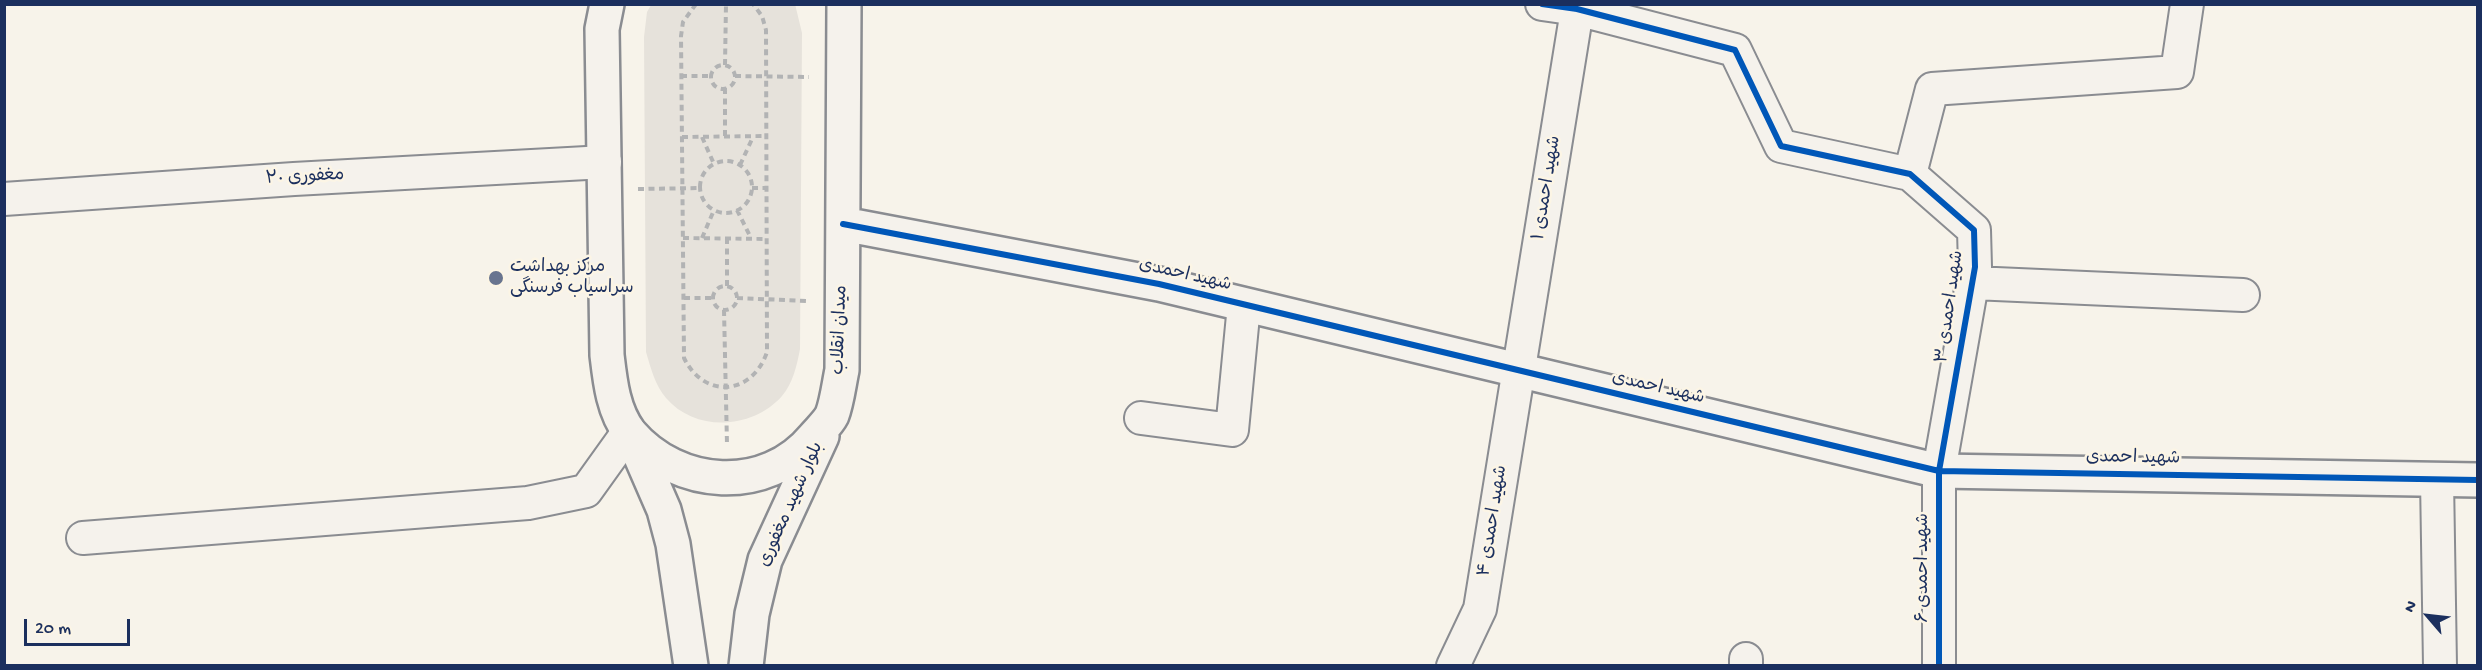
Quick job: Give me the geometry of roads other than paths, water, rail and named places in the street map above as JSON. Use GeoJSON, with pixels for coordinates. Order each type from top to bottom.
{"type":"FeatureCollection","features":[{"type":"Feature","properties":{"kind":"street","name":"میدان انقلاب"},"geometry":{"type":"LineString","coordinates":[[607,4],[602,29],[608,355],[612,394],[629,431],[657,459],[693,475],[733,479],[772,470],[805,448],[831,416],[842,370],[844,4]]}},
{"type":"Feature","properties":{"kind":"street"},"geometry":{"type":"LineString","coordinates":[[1542,4],[1578,7],[1735,50],[1781,146],[1910,174],[1932,89],[2177,72],[2187,4]]}},
{"type":"Feature","properties":{"kind":"street","name":"شهید احمدی ۱"},"geometry":{"type":"LineString","coordinates":[[1517,371],[1578,7]]}},
{"type":"Feature","properties":{"kind":"street","name":"مغفوری ۲۰"},"geometry":{"type":"LineString","coordinates":[[4,199],[306,178],[605,162]]}},
{"type":"Feature","properties":{"kind":"street","name":"شهید احمدی ۳"},"geometry":{"type":"LineString","coordinates":[[1910,174],[1974,230],[1973,283],[1939,471]]}},
{"type":"Feature","properties":{"kind":"street","name":"شهید احمدی"},"geometry":{"type":"LineString","coordinates":[[843,224],[1160,284],[1939,471],[2478,480]]}},
{"type":"Feature","properties":{"kind":"street"},"geometry":{"type":"LineString","coordinates":[[1973,283],[2243,295]]}},
{"type":"Feature","properties":{"kind":"street"},"geometry":{"type":"LineString","coordinates":[[1141,418],[1232,430],[1244,304]]}},
{"type":"Feature","properties":{"kind":"street","name":"شهید احمدی ۴"},"geometry":{"type":"LineString","coordinates":[[1453,666],[1480,609],[1517,371]]}},
{"type":"Feature","properties":{"kind":"street","name":"بلوار شهید مغفوری"},"geometry":{"type":"LineString","coordinates":[[746,666],[752,614],[765,560],[831,416]]}},
{"type":"Feature","properties":{"kind":"street"},"geometry":{"type":"LineString","coordinates":[[83,538],[528,503],[586,491],[629,431]]}},
{"type":"Feature","properties":{"kind":"street"},"geometry":{"type":"LineString","coordinates":[[629,431],[664,510],[674,544],[691,666]]}},
{"type":"Feature","properties":{"kind":"street","name":"شهید احمدی ۶"},"geometry":{"type":"LineString","coordinates":[[1939,471],[1939,666]]}},
{"type":"Feature","properties":{"kind":"street"},"geometry":{"type":"LineString","coordinates":[[2437,479],[2440,666]]}},
{"type":"Feature","properties":{"kind":"place","name":"مرکز بهداشت سراسیاب فرسنگی"},"geometry":{"type":"Point","coordinates":[496,278]}}]}
